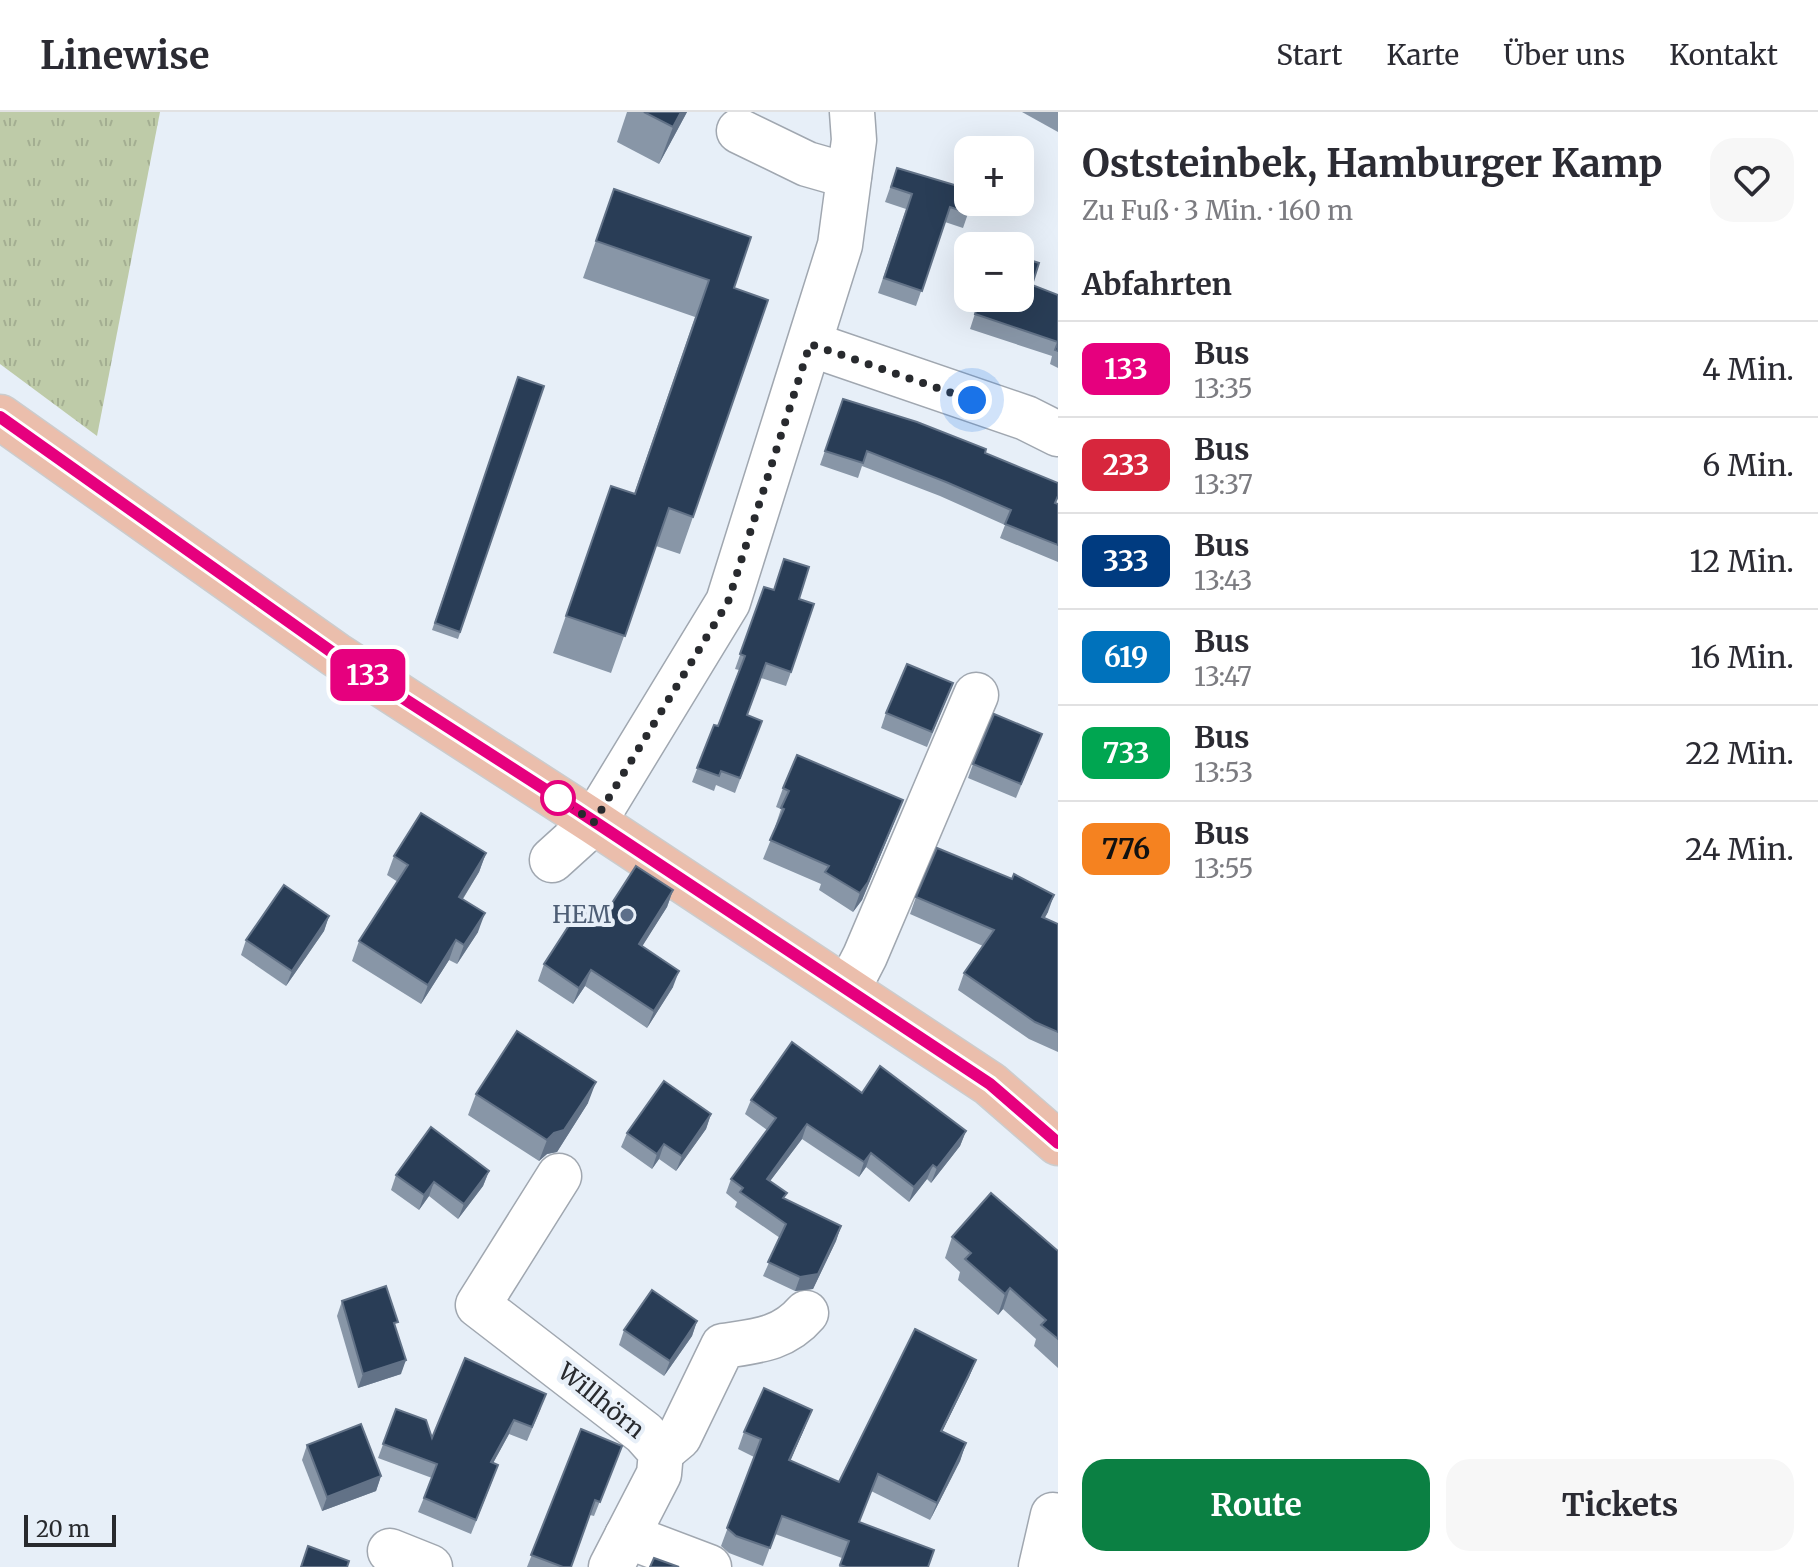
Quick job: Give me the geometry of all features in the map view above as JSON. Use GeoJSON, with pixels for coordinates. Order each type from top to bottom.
{"type":"FeatureCollection","features":[{"type":"Feature","properties":{"kind":"main road"},"geometry":{"type":"LineString","coordinates":[[0,417],[336,655],[990,1084],[1058,1143]]}},
{"type":"Feature","properties":{"kind":"street"},"geometry":{"type":"LineString","coordinates":[[552,860],[594,822],[728,602],[840,245],[854,140],[852,112]]}},
{"type":"Feature","properties":{"kind":"street"},"geometry":{"type":"LineString","coordinates":[[739,131],[807,164],[849,176]]}},
{"type":"Feature","properties":{"kind":"street"},"geometry":{"type":"LineString","coordinates":[[810,344],[1026,418],[1058,434]]}},
{"type":"Feature","properties":{"kind":"street"},"geometry":{"type":"LineString","coordinates":[[848,989],[865,956],[976,695]]}},
{"type":"Feature","properties":{"kind":"street","name":"Willhörn"},"geometry":{"type":"LineString","coordinates":[[559,1176],[478,1305],[644,1433],[661,1452],[659,1474],[619,1552]]}},
{"type":"Feature","properties":{"kind":"street"},"geometry":{"type":"LineString","coordinates":[[661,1452],[679,1437],[723,1346],[772,1339],[794,1327],[806,1313]]}},
{"type":"Feature","properties":{"kind":"street"},"geometry":{"type":"LineString","coordinates":[[1041,1567],[1053,1515]]}},
{"type":"Feature","properties":{"kind":"street"},"geometry":{"type":"LineString","coordinates":[[390,1551],[430,1567]]}},
{"type":"Feature","properties":{"kind":"street"},"geometry":{"type":"LineString","coordinates":[[619,1552],[709,1567]]}},
{"type":"Feature","properties":{"kind":"green space"},"geometry":{"type":"Polygon","coordinates":[[[0,112],[160,112],[97,436],[0,364],[0,112]]]}},
{"type":"Feature","properties":{"kind":"building"},"geometry":{"type":"Polygon","coordinates":[[[644,112],[681,112],[673,127],[644,112]]]}},
{"type":"Feature","properties":{"kind":"building"},"geometry":{"type":"Polygon","coordinates":[[[897,168],[954,185],[954,208],[950,207],[922,291],[884,278],[912,194],[891,187],[897,168]]]}},
{"type":"Feature","properties":{"kind":"building"},"geometry":{"type":"Polygon","coordinates":[[[614,189],[751,237],[734,288],[768,300],[693,517],[669,508],[625,636],[566,616],[611,486],[635,494],[709,280],[596,241],[614,189]]]}},
{"type":"Feature","properties":{"kind":"building"},"geometry":{"type":"Polygon","coordinates":[[[1034,261],[1039,263],[1034,279],[1034,261]]]}},
{"type":"Feature","properties":{"kind":"building"},"geometry":{"type":"Polygon","coordinates":[[[1034,286],[1058,295],[1058,342],[975,314],[1034,312],[1034,286]]]}},
{"type":"Feature","properties":{"kind":"building"},"geometry":{"type":"Polygon","coordinates":[[[518,377],[544,386],[460,632],[435,623],[518,377]]]}},
{"type":"Feature","properties":{"kind":"building"},"geometry":{"type":"Polygon","coordinates":[[[843,399],[917,422],[986,449],[985,453],[1058,483],[1055,503],[1058,504],[1058,545],[1005,524],[1011,510],[946,482],[867,451],[863,463],[825,451],[843,399]]]}},
{"type":"Feature","properties":{"kind":"building"},"geometry":{"type":"Polygon","coordinates":[[[784,559],[809,567],[799,599],[814,604],[791,672],[766,663],[747,715],[762,721],[740,778],[721,771],[719,776],[697,768],[714,725],[718,726],[745,656],[740,654],[764,587],[774,590],[784,559]]]}},
{"type":"Feature","properties":{"kind":"building"},"geometry":{"type":"Polygon","coordinates":[[[907,664],[953,683],[932,732],[886,713],[907,664]]]}},
{"type":"Feature","properties":{"kind":"building"},"geometry":{"type":"Polygon","coordinates":[[[994,714],[1042,734],[1021,784],[973,764],[994,714]]]}},
{"type":"Feature","properties":{"kind":"building"},"geometry":{"type":"Polygon","coordinates":[[[797,755],[903,800],[868,882],[860,893],[825,872],[829,866],[770,840],[784,809],[781,808],[789,791],[783,788],[797,755]]]}},
{"type":"Feature","properties":{"kind":"building"},"geometry":{"type":"Polygon","coordinates":[[[421,813],[486,853],[459,897],[485,913],[464,945],[456,940],[428,985],[359,941],[408,865],[394,856],[421,813]]]}},
{"type":"Feature","properties":{"kind":"building"},"geometry":{"type":"Polygon","coordinates":[[[937,848],[1012,879],[1014,874],[1054,895],[1042,917],[1058,924],[1058,1032],[1035,1022],[964,973],[994,930],[916,897],[937,848]]]}},
{"type":"Feature","properties":{"kind":"building"},"geometry":{"type":"Polygon","coordinates":[[[636,866],[673,890],[639,944],[679,971],[654,1011],[591,970],[579,988],[544,964],[581,907],[601,920],[636,866]]]}},
{"type":"Feature","properties":{"kind":"building"},"geometry":{"type":"Polygon","coordinates":[[[284,885],[329,916],[292,971],[246,940],[284,885]]]}},
{"type":"Feature","properties":{"kind":"building"},"geometry":{"type":"Polygon","coordinates":[[[517,1031],[596,1082],[564,1130],[554,1133],[547,1140],[476,1094],[517,1031]]]}},
{"type":"Feature","properties":{"kind":"building"},"geometry":{"type":"Polygon","coordinates":[[[792,1042],[862,1093],[880,1066],[966,1131],[937,1168],[933,1165],[914,1187],[871,1153],[864,1162],[807,1124],[767,1179],[787,1193],[783,1198],[841,1226],[818,1274],[800,1277],[768,1262],[786,1224],[740,1192],[743,1188],[731,1179],[776,1118],[751,1100],[792,1042]]]}},
{"type":"Feature","properties":{"kind":"building"},"geometry":{"type":"Polygon","coordinates":[[[664,1081],[711,1114],[682,1156],[664,1144],[657,1154],[627,1133],[664,1081]]]}},
{"type":"Feature","properties":{"kind":"building"},"geometry":{"type":"Polygon","coordinates":[[[431,1127],[489,1171],[464,1204],[434,1182],[424,1195],[396,1175],[431,1127]]]}},
{"type":"Feature","properties":{"kind":"building"},"geometry":{"type":"Polygon","coordinates":[[[991,1193],[1058,1251],[1058,1339],[1041,1325],[1046,1320],[1010,1288],[1005,1294],[965,1259],[971,1253],[952,1237],[991,1193]]]}},
{"type":"Feature","properties":{"kind":"building"},"geometry":{"type":"Polygon","coordinates":[[[386,1286],[406,1360],[363,1374],[342,1301],[386,1286]]]}},
{"type":"Feature","properties":{"kind":"building"},"geometry":{"type":"Polygon","coordinates":[[[652,1290],[697,1321],[670,1361],[624,1330],[652,1290]]]}},
{"type":"Feature","properties":{"kind":"building"},"geometry":{"type":"Polygon","coordinates":[[[915,1329],[976,1360],[941,1431],[966,1443],[937,1503],[878,1474],[859,1522],[934,1550],[928,1567],[840,1565],[849,1541],[782,1516],[770,1548],[736,1536],[727,1528],[761,1439],[744,1432],[764,1388],[812,1410],[789,1460],[839,1482],[915,1329]]]}},
{"type":"Feature","properties":{"kind":"building"},"geometry":{"type":"Polygon","coordinates":[[[465,1358],[546,1394],[532,1427],[514,1420],[491,1462],[498,1465],[476,1520],[424,1498],[437,1464],[383,1444],[396,1409],[426,1420],[432,1438],[465,1358]]]}},
{"type":"Feature","properties":{"kind":"building"},"geometry":{"type":"Polygon","coordinates":[[[361,1424],[381,1476],[327,1497],[307,1445],[361,1424]]]}},
{"type":"Feature","properties":{"kind":"building"},"geometry":{"type":"Polygon","coordinates":[[[581,1429],[622,1446],[600,1502],[595,1500],[571,1567],[563,1567],[531,1555],[581,1429]]]}},
{"type":"Feature","properties":{"kind":"building"},"geometry":{"type":"Polygon","coordinates":[[[308,1546],[349,1561],[347,1567],[301,1567],[308,1546]]]}},
{"type":"Feature","properties":{"kind":"building"},"geometry":{"type":"Polygon","coordinates":[[[654,1558],[679,1567],[650,1567],[654,1558]]]}},
{"type":"Feature","properties":{"kind":"bus line","name":"133"},"geometry":{"type":"LineString","coordinates":[[0,417],[336,655],[577,810],[990,1084],[1058,1143]]}},
{"type":"Feature","properties":{"kind":"place","name":"HEM"},"geometry":{"type":"Point","coordinates":[627,915]}},
{"type":"Feature","properties":{"kind":"route"},"geometry":{"type":"LineString","coordinates":[[558,798],[594,822],[728,602],[810,344],[972,400]]}}]}
